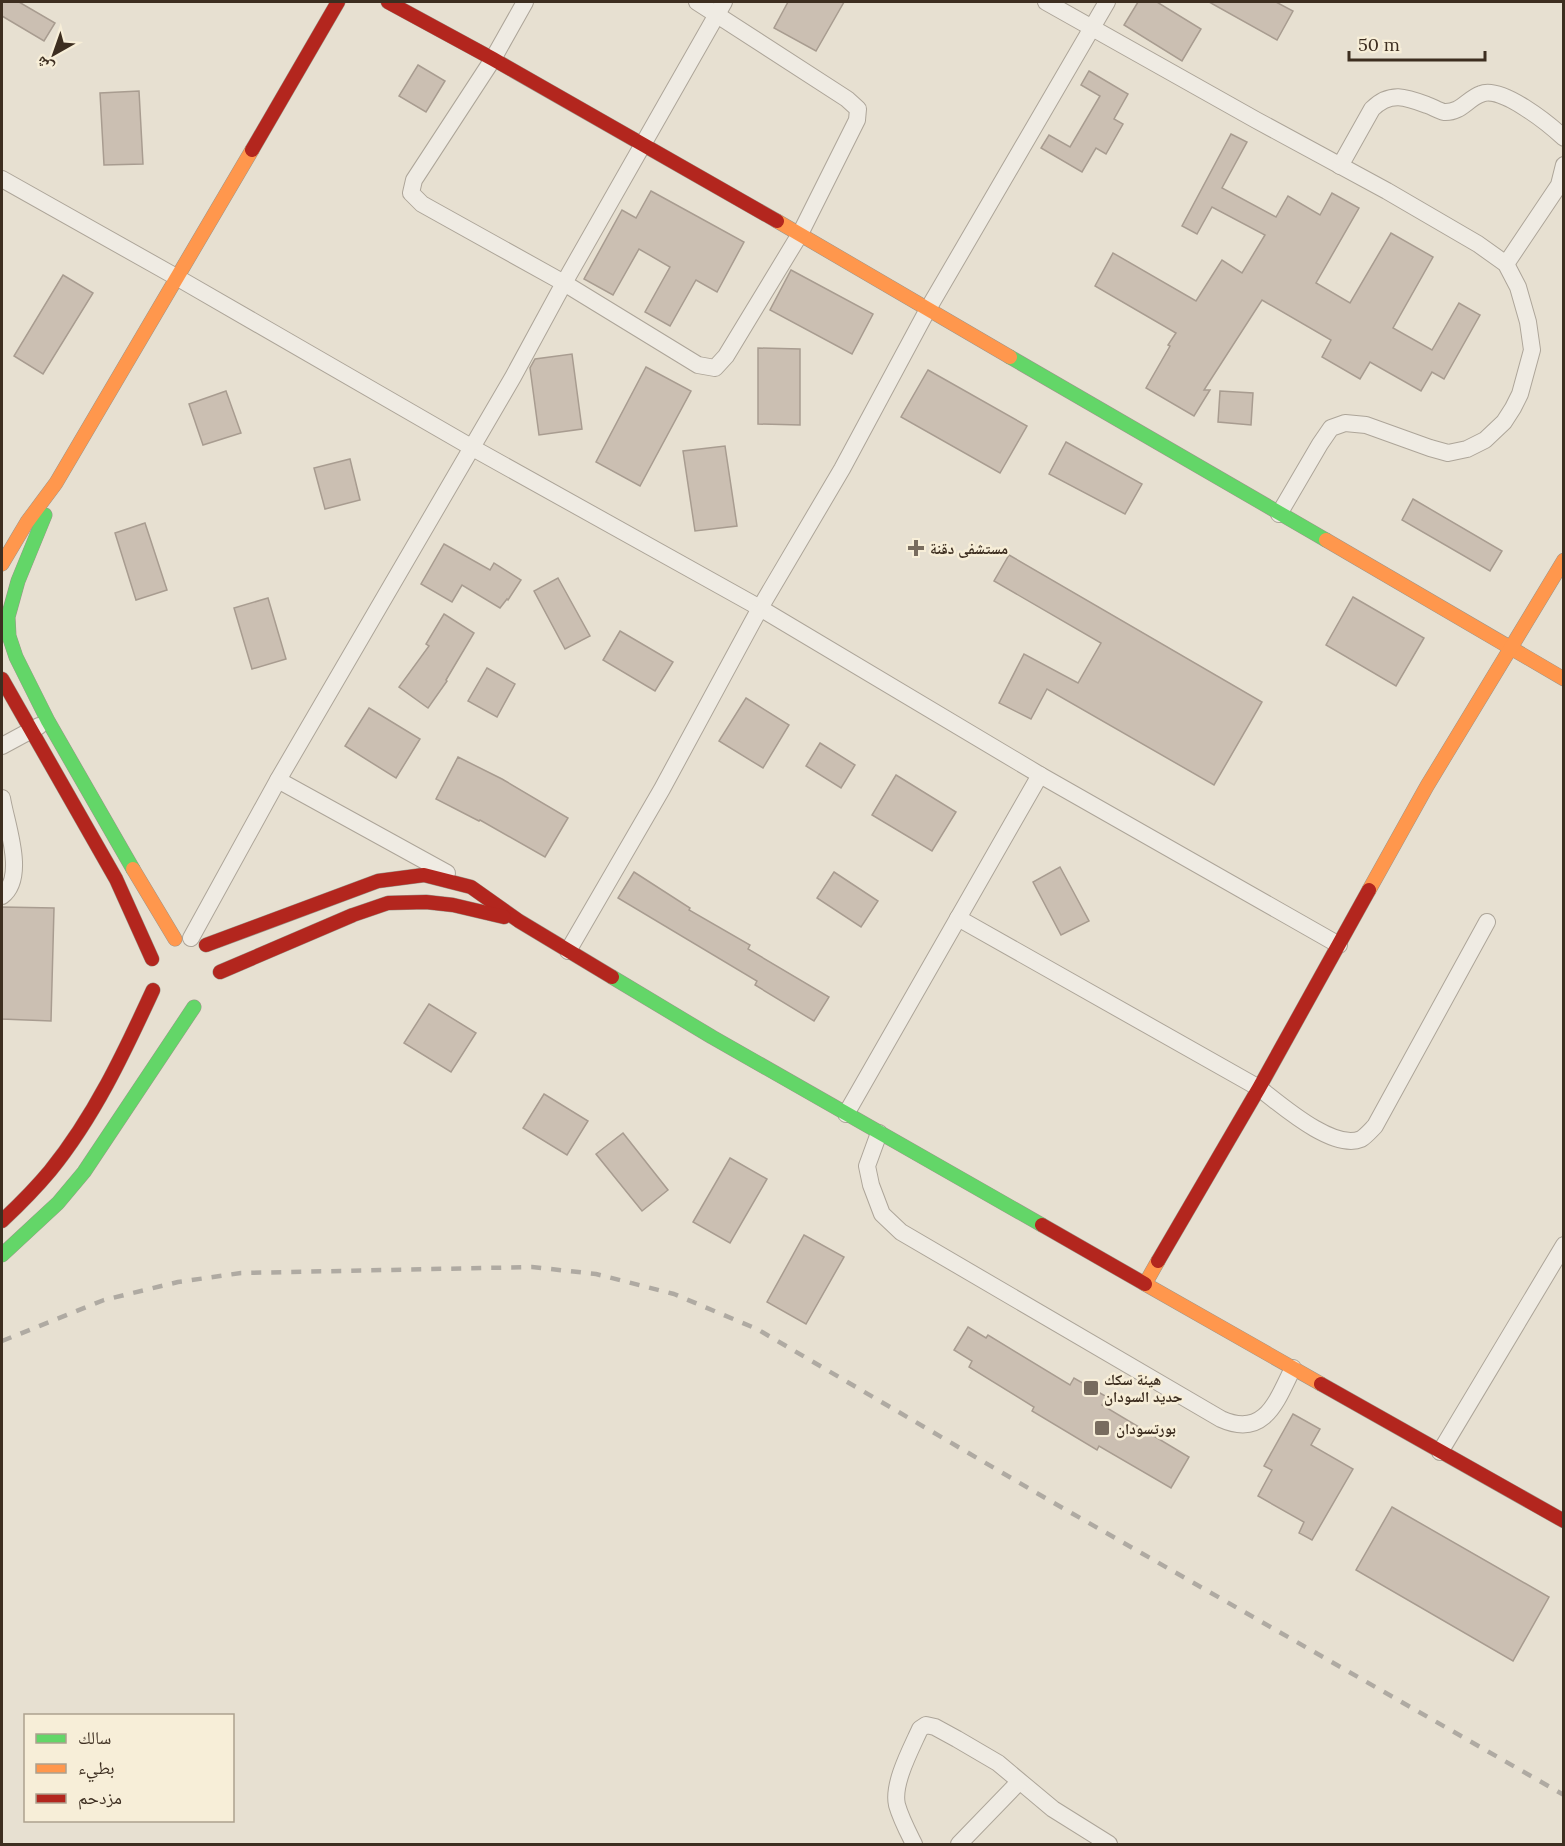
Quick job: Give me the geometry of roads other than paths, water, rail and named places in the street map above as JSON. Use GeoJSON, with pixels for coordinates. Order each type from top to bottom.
{"type":"FeatureCollection","features":[{"type":"Feature","properties":{"kind":"main road"},"geometry":{"type":"LineString","coordinates":[[2,564],[27,522],[56,483],[338,2]]}},
{"type":"Feature","properties":{"kind":"main road"},"geometry":{"type":"LineString","coordinates":[[388,2],[493,59],[800,234],[1563,679]]}},
{"type":"Feature","properties":{"kind":"main road"},"geometry":{"type":"LineString","coordinates":[[56,483],[5,619],[9,636],[16,657],[48,722],[98,810],[191,941],[216,957],[220,972],[217,987]]}},
{"type":"Feature","properties":{"kind":"main road"},"geometry":{"type":"LineString","coordinates":[[1145,1284],[1259,1088],[1427,786],[1563,560]]}},
{"type":"Feature","properties":{"kind":"main road"},"geometry":{"type":"LineString","coordinates":[[2,679],[30,732],[116,879],[152,959]]}},
{"type":"Feature","properties":{"kind":"main road"},"geometry":{"type":"LineString","coordinates":[[164,1002],[153,990],[149,974],[152,959],[162,946],[191,941],[378,881],[424,875],[471,887],[519,921],[568,951],[846,1114],[1563,1521]]}},
{"type":"Feature","properties":{"kind":"main road"},"geometry":{"type":"LineString","coordinates":[[378,881],[388,903]]}},
{"type":"Feature","properties":{"kind":"main road"},"geometry":{"type":"LineString","coordinates":[[220,972],[352,915],[388,903],[426,902],[453,905],[519,921]]}},
{"type":"Feature","properties":{"kind":"main road"},"geometry":{"type":"LineString","coordinates":[[2,1221],[34,1189],[62,1156],[89,1117],[128,1046],[153,990]]}},
{"type":"Feature","properties":{"kind":"main road"},"geometry":{"type":"LineString","coordinates":[[178,1008],[194,1007],[208,1000]]}},
{"type":"Feature","properties":{"kind":"main road"},"geometry":{"type":"LineString","coordinates":[[2,1255],[58,1203],[84,1172],[194,1007]]}},
{"type":"Feature","properties":{"kind":"street"},"geometry":{"type":"LineString","coordinates":[[525,2],[493,59],[414,180],[411,193],[422,204],[564,283],[698,365],[714,368],[726,356],[800,234],[857,120],[858,109],[721,7],[697,2]]}},
{"type":"Feature","properties":{"kind":"street"},"geometry":{"type":"LineString","coordinates":[[1046,2],[1478,244],[1506,264],[1518,287],[1528,322],[1532,350],[1520,394],[1504,422],[1485,440],[1467,449],[1448,453],[1366,425],[1345,423],[1331,428],[1279,514]]}},
{"type":"Feature","properties":{"kind":"street"},"geometry":{"type":"LineString","coordinates":[[568,951],[662,789],[760,608],[842,469],[928,309],[1107,2]]}},
{"type":"Feature","properties":{"kind":"street"},"geometry":{"type":"LineString","coordinates":[[191,941],[278,780],[513,377],[721,7]]}},
{"type":"Feature","properties":{"kind":"street"},"geometry":{"type":"LineString","coordinates":[[1340,166],[1372,109],[1379,103],[1397,97],[1443,112],[1454,111],[1481,94],[1493,92],[1523,106],[1551,126],[1563,138]]}},
{"type":"Feature","properties":{"kind":"street"},"geometry":{"type":"LineString","coordinates":[[1506,264],[1559,185],[1563,165]]}},
{"type":"Feature","properties":{"kind":"street"},"geometry":{"type":"LineString","coordinates":[[2,179],[471,447],[760,608],[1040,775],[1339,945]]}},
{"type":"Feature","properties":{"kind":"street"},"geometry":{"type":"LineString","coordinates":[[2,746],[48,722]]}},
{"type":"Feature","properties":{"kind":"street"},"geometry":{"type":"LineString","coordinates":[[846,1114],[1040,775]]}},
{"type":"Feature","properties":{"kind":"street"},"geometry":{"type":"LineString","coordinates":[[278,780],[471,887]]}},
{"type":"Feature","properties":{"kind":"street"},"geometry":{"type":"LineString","coordinates":[[2,798],[15,865],[13,880],[2,896]]}},
{"type":"Feature","properties":{"kind":"street"},"geometry":{"type":"LineString","coordinates":[[958,918],[1259,1088],[1300,1119],[1335,1139],[1350,1141],[1362,1138],[1375,1126],[1487,922]]}},
{"type":"Feature","properties":{"kind":"street"},"geometry":{"type":"LineString","coordinates":[[879,1133],[867,1166],[871,1185],[882,1214],[901,1232],[1221,1419],[1231,1424],[1243,1425],[1254,1423],[1264,1417],[1272,1409],[1293,1368]]}},
{"type":"Feature","properties":{"kind":"street"},"geometry":{"type":"LineString","coordinates":[[1440,1452],[1563,1245]]}},
{"type":"Feature","properties":{"kind":"street"},"geometry":{"type":"LineString","coordinates":[[914,1845],[897,1803],[897,1785],[920,1729],[926,1725],[957,1738],[998,1763],[1053,1809],[1109,1845]]}},
{"type":"Feature","properties":{"kind":"street"},"geometry":{"type":"LineString","coordinates":[[959,1845],[1019,1782]]}},
{"type":"Feature","properties":{"kind":"railway"},"geometry":{"type":"LineString","coordinates":[[2,1341],[104,1300],[178,1282],[241,1273],[532,1267],[596,1274],[674,1294],[757,1329],[1047,1499],[1564,1795]]}},
{"type":"Feature","properties":{"kind":"place","name":"مستشفى دقنة"},"geometry":{"type":"Point","coordinates":[916,548]}},
{"type":"Feature","properties":{"kind":"place","name":"هيئة سكك حديد السودان"},"geometry":{"type":"Point","coordinates":[1091,1388]}},
{"type":"Feature","properties":{"kind":"place","name":"بورتسودان"},"geometry":{"type":"Point","coordinates":[1102,1428]}}]}
